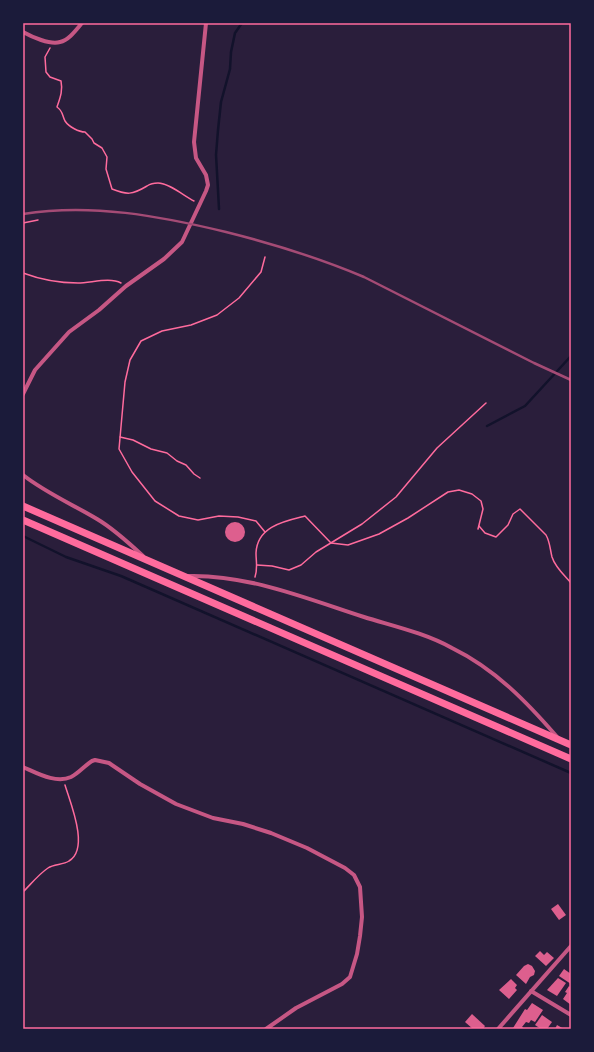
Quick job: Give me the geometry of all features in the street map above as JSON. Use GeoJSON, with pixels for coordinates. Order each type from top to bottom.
{"type":"FeatureCollection","features":[{"type":"Feature","properties":{"kind":"highway"},"geometry":{"type":"LineString","coordinates":[[23,506],[571,744]]}},
{"type":"Feature","properties":{"kind":"highway"},"geometry":{"type":"LineString","coordinates":[[23,520],[571,758]]}},
{"type":"Feature","properties":{"kind":"street"},"geometry":{"type":"LineString","coordinates":[[23,32],[30,36],[50,42],[60,42],[74,33],[82,23]]}},
{"type":"Feature","properties":{"kind":"street"},"geometry":{"type":"LineString","coordinates":[[23,394],[36,370],[64,337],[99,310],[126,286],[164,259],[178,246],[189,228],[208,185],[206,175],[196,158],[194,133],[206,23]]}},
{"type":"Feature","properties":{"kind":"street"},"geometry":{"type":"LineString","coordinates":[[23,475],[50,494],[98,520],[128,542],[147,560]]}},
{"type":"Feature","properties":{"kind":"street"},"geometry":{"type":"LineString","coordinates":[[184,576],[213,577],[252,583],[420,634],[452,648],[488,670],[504,682],[535,712],[559,739]]}},
{"type":"Feature","properties":{"kind":"street"},"geometry":{"type":"LineString","coordinates":[[23,766],[50,777],[64,779],[73,776],[92,761],[95,760],[105,762],[167,800],[213,818],[243,824],[271,833],[307,848],[345,868],[354,875],[360,887],[362,917],[357,954],[350,977],[342,984],[296,1008],[266,1029]]}},
{"type":"Feature","properties":{"kind":"street"},"geometry":{"type":"LineString","coordinates":[[498,1029],[569,951],[571,946]]}},
{"type":"Feature","properties":{"kind":"street"},"geometry":{"type":"LineString","coordinates":[[532,991],[571,1015]]}},
{"type":"Feature","properties":{"kind":"path"},"geometry":{"type":"LineString","coordinates":[[50,42],[50,47],[45,57],[46,72],[50,77],[61,81],[62,90],[57,107],[62,110],[66,122],[79,132],[85,132],[94,143],[102,148],[106,153],[108,157],[106,168],[112,189],[126,194],[131,194],[136,193],[150,184],[160,183],[200,204]]}},
{"type":"Feature","properties":{"kind":"path"},"geometry":{"type":"LineString","coordinates":[[23,223],[38,220]]}},
{"type":"Feature","properties":{"kind":"path"},"geometry":{"type":"LineString","coordinates":[[265,257],[261,272],[239,298],[217,315],[191,325],[162,331],[141,341],[130,360],[124,382],[119,449],[132,472],[155,501],[179,516],[198,520],[219,516],[238,517],[256,521],[265,532]]}},
{"type":"Feature","properties":{"kind":"path"},"geometry":{"type":"LineString","coordinates":[[23,273],[68,282],[98,282],[111,280],[118,281],[126,286]]}},
{"type":"Feature","properties":{"kind":"path"},"geometry":{"type":"LineString","coordinates":[[257,565],[272,566],[289,570],[301,564],[316,552],[362,524],[396,497],[437,448],[486,403]]}},
{"type":"Feature","properties":{"kind":"path"},"geometry":{"type":"LineString","coordinates":[[120,437],[133,440],[151,449],[167,453],[177,461],[186,465],[200,478]]}},
{"type":"Feature","properties":{"kind":"path"},"geometry":{"type":"LineString","coordinates":[[252,583],[258,570],[256,551],[261,537],[272,526],[305,516],[331,543],[348,545],[379,534],[408,518],[448,492],[459,490],[472,494],[481,501],[483,510],[478,529]]}},
{"type":"Feature","properties":{"kind":"path"},"geometry":{"type":"LineString","coordinates":[[479,526],[485,534],[496,536],[508,525],[513,514],[520,509],[546,535],[549,540],[552,558],[564,576],[571,583]]}},
{"type":"Feature","properties":{"kind":"path"},"geometry":{"type":"LineString","coordinates":[[23,892],[49,867],[69,861],[76,854],[79,837],[73,807],[64,779]]}},
{"type":"Feature","properties":{"kind":"shaded area"},"geometry":{"type":"Polygon","coordinates":[[[23,23],[571,23],[571,1029],[23,1029],[23,23]]]}},
{"type":"Feature","properties":{"kind":"building"},"geometry":{"type":"Polygon","coordinates":[[[231,522],[239,522],[245,528],[245,536],[239,542],[231,542],[225,536],[225,528],[231,522]]]}},
{"type":"Feature","properties":{"kind":"building"},"geometry":{"type":"Polygon","coordinates":[[[558,904],[566,915],[559,920],[551,909],[558,904]]]}},
{"type":"Feature","properties":{"kind":"building"},"geometry":{"type":"Polygon","coordinates":[[[540,951],[544,955],[547,952],[554,958],[546,966],[535,956],[540,951]]]}},
{"type":"Feature","properties":{"kind":"building"},"geometry":{"type":"Polygon","coordinates":[[[528,964],[532,966],[535,971],[534,975],[530,977],[526,984],[516,975],[524,966],[528,964]]]}},
{"type":"Feature","properties":{"kind":"building"},"geometry":{"type":"Polygon","coordinates":[[[564,969],[571,974],[571,984],[559,976],[564,969]]]}},
{"type":"Feature","properties":{"kind":"building"},"geometry":{"type":"Polygon","coordinates":[[[558,978],[566,983],[557,996],[547,990],[558,978]]]}},
{"type":"Feature","properties":{"kind":"building"},"geometry":{"type":"Polygon","coordinates":[[[511,979],[517,985],[515,988],[517,990],[509,999],[499,990],[511,979]]]}},
{"type":"Feature","properties":{"kind":"building"},"geometry":{"type":"Polygon","coordinates":[[[569,986],[571,988],[571,1005],[563,999],[569,986]]]}},
{"type":"Feature","properties":{"kind":"building"},"geometry":{"type":"Polygon","coordinates":[[[532,1003],[543,1010],[535,1022],[531,1020],[529,1023],[526,1022],[522,1027],[525,1029],[513,1028],[525,1009],[527,1010],[532,1003]]]}},
{"type":"Feature","properties":{"kind":"building"},"geometry":{"type":"Polygon","coordinates":[[[472,1014],[485,1026],[483,1029],[473,1029],[465,1022],[472,1014]]]}},
{"type":"Feature","properties":{"kind":"building"},"geometry":{"type":"Polygon","coordinates":[[[542,1015],[552,1022],[547,1029],[541,1029],[535,1025],[542,1015]]]}},
{"type":"Feature","properties":{"kind":"building"},"geometry":{"type":"Polygon","coordinates":[[[557,1025],[564,1029],[555,1029],[557,1025]]]}},
{"type":"Feature","properties":{"kind":"waterway"},"geometry":{"type":"LineString","coordinates":[[219,209],[216,155],[221,102],[230,69],[231,52],[235,33],[242,23]]}},
{"type":"Feature","properties":{"kind":"waterway"},"geometry":{"type":"LineString","coordinates":[[487,426],[525,406],[571,356]]}},
{"type":"Feature","properties":{"kind":"waterway"},"geometry":{"type":"LineString","coordinates":[[23,536],[66,557],[121,576],[571,773]]}},
{"type":"Feature","properties":{"kind":"railway"},"geometry":{"type":"LineString","coordinates":[[23,214],[74,210],[151,216],[201,226],[279,247],[364,277],[534,363],[571,380]]}}]}
